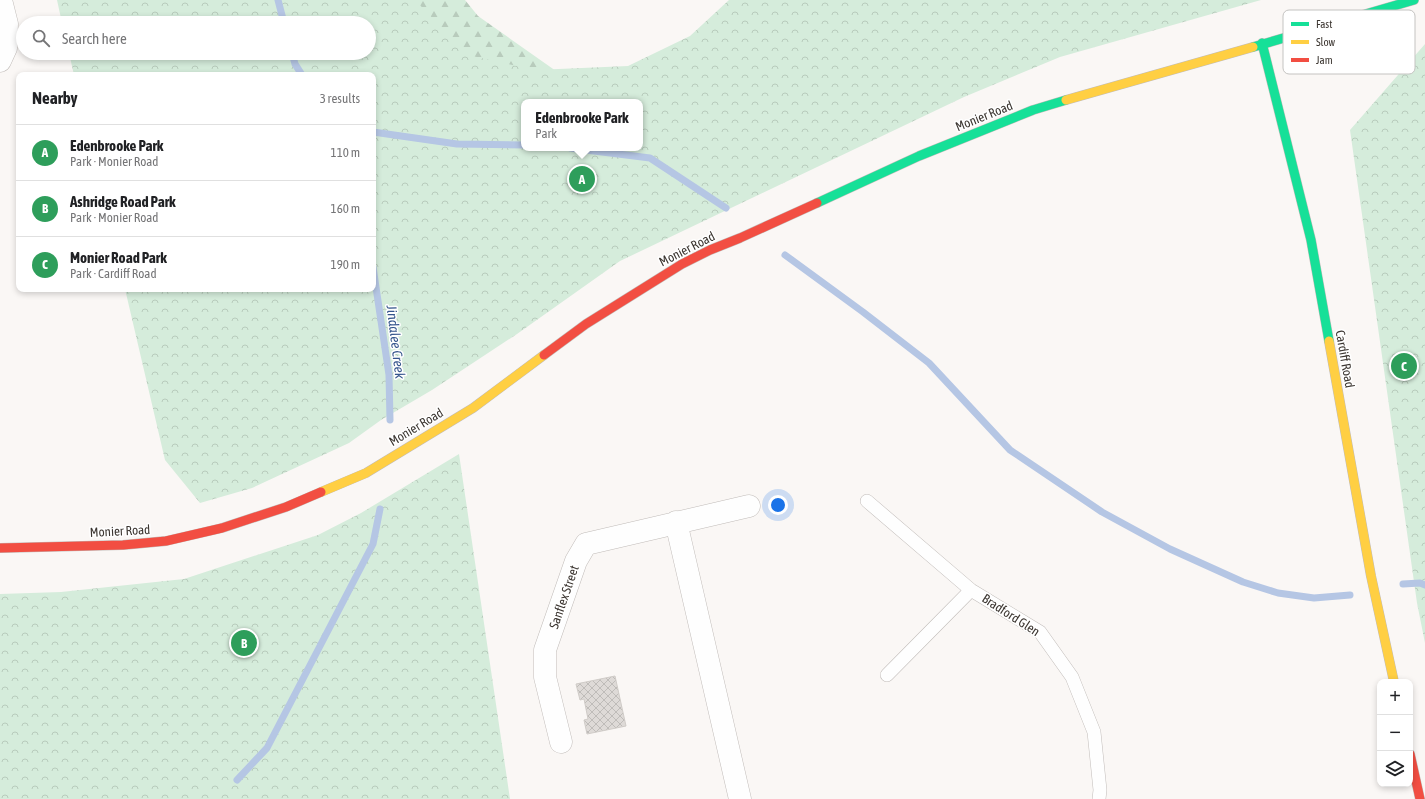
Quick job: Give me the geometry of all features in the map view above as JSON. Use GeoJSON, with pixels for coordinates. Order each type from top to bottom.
{"type":"FeatureCollection","features":[{"type":"Feature","properties":{"kind":"main road","name":"Monier Road"},"geometry":{"type":"LineString","coordinates":[[1379,10],[1414,0]]}},
{"type":"Feature","properties":{"kind":"main road","name":"Monier Road"},"geometry":{"type":"LineString","coordinates":[[0,548],[123,545],[166,542],[222,528],[286,507],[366,473],[414,444],[473,408],[586,324],[682,264],[710,250],[740,238],[919,156],[1033,110],[1283,37]]}},
{"type":"Feature","properties":{"kind":"main road","name":"Cardiff Road"},"geometry":{"type":"LineString","coordinates":[[1262,43],[1311,240],[1371,576],[1393,679]]}},
{"type":"Feature","properties":{"kind":"main road"},"geometry":{"type":"LineString","coordinates":[[1413,768],[1420,799]]}},
{"type":"Feature","properties":{"kind":"street"},"geometry":{"type":"LineString","coordinates":[[0,61],[6,48],[7,24],[1,0]]}},
{"type":"Feature","properties":{"kind":"street","name":"Sanflex Street"},"geometry":{"type":"LineString","coordinates":[[561,742],[545,677],[545,650],[576,561],[586,544],[749,506]]}},
{"type":"Feature","properties":{"kind":"street"},"geometry":{"type":"LineString","coordinates":[[676,522],[740,799]]}},
{"type":"Feature","properties":{"kind":"lane","name":"Bradford Glen"},"geometry":{"type":"LineString","coordinates":[[867,501],[971,590],[1040,632],[1072,677],[1094,732],[1100,790],[1099,799]]}},
{"type":"Feature","properties":{"kind":"lane","name":"Bradford Glen"},"geometry":{"type":"LineString","coordinates":[[887,675],[971,590]]}},
{"type":"Feature","properties":{"kind":"green space"},"geometry":{"type":"Polygon","coordinates":[[[57,0],[415,0],[468,55],[535,70],[628,66],[690,36],[729,0],[1261,0],[1060,57],[964,97],[620,261],[517,334],[432,390],[381,420],[349,443],[252,488],[200,503],[165,460],[126,292],[376,292],[376,72],[73,72],[71,60],[376,60],[376,16],[60,16],[57,0]]]}},
{"type":"Feature","properties":{"kind":"green space"},"geometry":{"type":"Polygon","coordinates":[[[314,0],[465,0],[478,16],[556,71],[525,99],[521,99],[521,102],[496,125],[376,29],[376,16],[352,16],[314,0]]]}},
{"type":"Feature","properties":{"kind":"green space"},"geometry":{"type":"Polygon","coordinates":[[[1425,44],[1425,643],[1417,603],[1350,130],[1399,74],[1415,74],[1415,55],[1425,44]]]}},
{"type":"Feature","properties":{"kind":"green space"},"geometry":{"type":"Polygon","coordinates":[[[459,454],[510,799],[0,799],[0,594],[61,592],[184,579],[318,535],[361,513],[459,454]]]}},
{"type":"Feature","properties":{"kind":"building"},"geometry":{"type":"Polygon","coordinates":[[[615,676],[626,726],[587,734],[584,720],[588,719],[584,699],[580,700],[576,684],[615,676]]]}},
{"type":"Feature","properties":{"kind":"waterway","name":"Jindalee Creek"},"geometry":{"type":"LineString","coordinates":[[278,0],[282,16]]}},
{"type":"Feature","properties":{"kind":"waterway","name":"Jindalee Creek"},"geometry":{"type":"LineString","coordinates":[[294,60],[300,72]]}},
{"type":"Feature","properties":{"kind":"waterway"},"geometry":{"type":"LineString","coordinates":[[376,132],[457,144],[521,145]]}},
{"type":"Feature","properties":{"kind":"waterway"},"geometry":{"type":"LineString","coordinates":[[594,151],[650,158],[726,208]]}},
{"type":"Feature","properties":{"kind":"waterway"},"geometry":{"type":"LineString","coordinates":[[785,255],[863,312],[929,363],[1010,450],[1102,512],[1170,549],[1243,582],[1278,593],[1314,598],[1350,595]]}},
{"type":"Feature","properties":{"kind":"waterway","name":"Jindalee Creek"},"geometry":{"type":"LineString","coordinates":[[376,287],[389,375],[390,420]]}},
{"type":"Feature","properties":{"kind":"waterway"},"geometry":{"type":"LineString","coordinates":[[237,780],[267,748],[373,544],[380,509]]}},
{"type":"Feature","properties":{"kind":"waterway"},"geometry":{"type":"LineString","coordinates":[[1403,584],[1420,583],[1425,585]]}},
{"type":"Feature","properties":{"kind":"traffic: fast"},"geometry":{"type":"LineString","coordinates":[[1380,10],[1414,0]]}},
{"type":"Feature","properties":{"kind":"traffic: fast"},"geometry":{"type":"LineString","coordinates":[[1253,47],[1283,38]]}},
{"type":"Feature","properties":{"kind":"traffic: fast"},"geometry":{"type":"LineString","coordinates":[[1262,43],[1311,240],[1329,341]]}},
{"type":"Feature","properties":{"kind":"traffic: fast"},"geometry":{"type":"LineString","coordinates":[[817,203],[919,156],[1033,110],[1066,100]]}},
{"type":"Feature","properties":{"kind":"traffic: slow"},"geometry":{"type":"LineString","coordinates":[[1066,100],[1253,47]]}},
{"type":"Feature","properties":{"kind":"traffic: slow"},"geometry":{"type":"LineString","coordinates":[[1329,341],[1371,576],[1393,679]]}},
{"type":"Feature","properties":{"kind":"traffic: slow"},"geometry":{"type":"LineString","coordinates":[[321,492],[366,473],[473,408],[544,355]]}},
{"type":"Feature","properties":{"kind":"traffic: jam"},"geometry":{"type":"LineString","coordinates":[[544,355],[586,324],[682,264],[710,250],[817,203]]}},
{"type":"Feature","properties":{"kind":"traffic: jam"},"geometry":{"type":"LineString","coordinates":[[0,548],[123,545],[166,541],[222,528],[286,507],[321,492]]}},
{"type":"Feature","properties":{"kind":"traffic: jam"},"geometry":{"type":"LineString","coordinates":[[1413,768],[1420,799]]}},
{"type":"Feature","properties":{"kind":"place","name":"Edenbrooke Park"},"geometry":{"type":"Point","coordinates":[582,179]}},
{"type":"Feature","properties":{"kind":"place","name":"Monier Road Park"},"geometry":{"type":"Point","coordinates":[1404,366]}},
{"type":"Feature","properties":{"kind":"place","name":"Ashridge Road Park"},"geometry":{"type":"Point","coordinates":[244,643]}}]}
